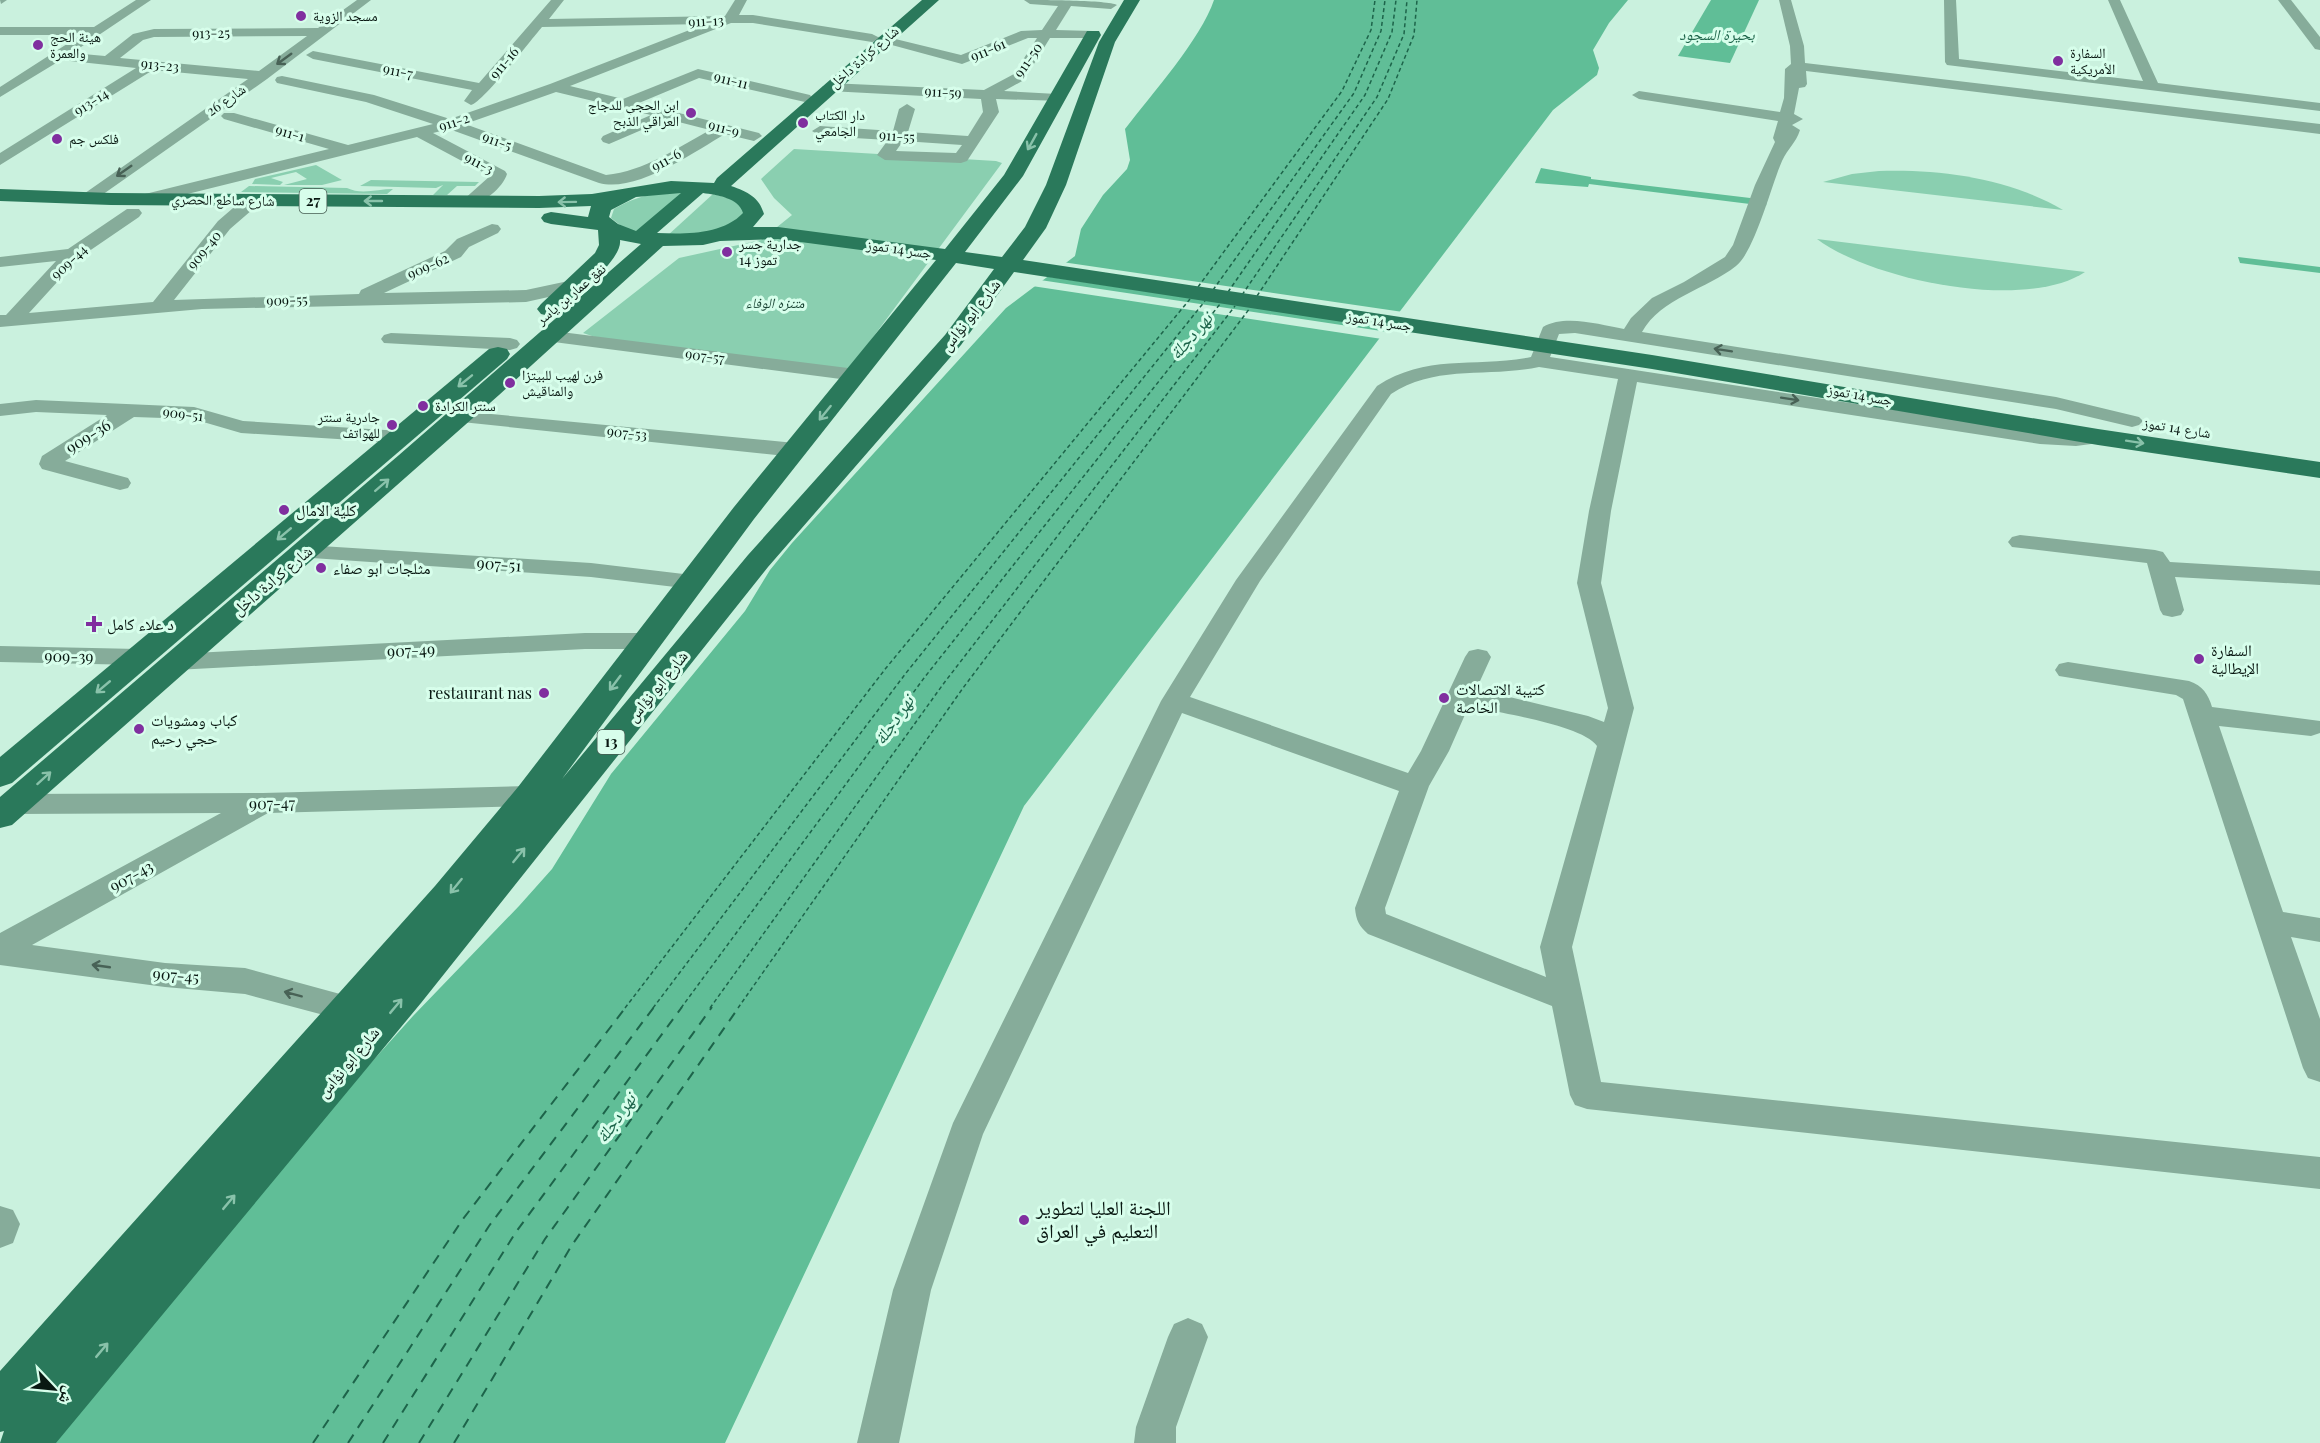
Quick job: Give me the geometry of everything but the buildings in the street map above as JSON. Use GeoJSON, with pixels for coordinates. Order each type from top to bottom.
{"type":"FeatureCollection","features":[{"type":"Feature","properties":{"kind":"main road","name":"شارع كرادة داخل"},"geometry":{"type":"LineString","coordinates":[[792,115],[829,87],[916,0]]}},
{"type":"Feature","properties":{"kind":"main road","name":"شارع كرادة داخل"},"geometry":{"type":"LineString","coordinates":[[792,115],[805,98],[931,0]]}},
{"type":"Feature","properties":{"kind":"main road","name":"شارع ابو نؤاس"},"geometry":{"type":"LineString","coordinates":[[0,1408],[448,896],[530,796],[744,513],[998,197],[1013,176],[1094,35],[1119,2]]}},
{"type":"Feature","properties":{"kind":"main road","name":"شارع ابو نؤاس"},"geometry":{"type":"LineString","coordinates":[[24,1443],[407,992],[758,561],[953,340],[1035,228],[1056,185],[1119,2]]}},
{"type":"Feature","properties":{"kind":"main road"},"geometry":{"type":"LineString","coordinates":[[726,155],[792,115]]}},
{"type":"Feature","properties":{"kind":"main road"},"geometry":{"type":"LineString","coordinates":[[759,216],[742,189],[743,180],[792,115]]}},
{"type":"Feature","properties":{"kind":"main road","name":"نفق عمار بن ياسر"},"geometry":{"type":"LineString","coordinates":[[548,340],[649,239],[708,184],[792,115]]}},
{"type":"Feature","properties":{"kind":"main road"},"geometry":{"type":"LineString","coordinates":[[652,189],[686,178],[708,184]]}},
{"type":"Feature","properties":{"kind":"main road"},"geometry":{"type":"LineString","coordinates":[[998,197],[984,221],[991,231],[1004,232],[1029,224],[1056,185]]}},
{"type":"Feature","properties":{"kind":"main road"},"geometry":{"type":"LineString","coordinates":[[652,189],[707,189],[730,193],[759,216]]}},
{"type":"Feature","properties":{"kind":"main road","name":"شارع ساطع الحصري"},"geometry":{"type":"LineString","coordinates":[[0,210],[253,201],[575,202],[652,189]]}},
{"type":"Feature","properties":{"kind":"main road"},"geometry":{"type":"LineString","coordinates":[[510,344],[605,256],[610,245],[606,227],[597,215],[601,207],[625,194]]}},
{"type":"Feature","properties":{"kind":"main road","name":"شارع ساطع الحصري"},"geometry":{"type":"LineString","coordinates":[[0,195],[111,199],[140,206],[236,214],[537,218],[606,227],[644,238],[692,239]]}},
{"type":"Feature","properties":{"kind":"main road","name":"جسر 14 تموز"},"geometry":{"type":"LineString","coordinates":[[692,239],[721,235],[759,216],[844,241],[2035,417]]}},
{"type":"Feature","properties":{"kind":"main road","name":"نفق عمار بن ياسر"},"geometry":{"type":"LineString","coordinates":[[510,344],[649,239]]}},
{"type":"Feature","properties":{"kind":"main road"},"geometry":{"type":"LineString","coordinates":[[548,340],[648,260],[692,239]]}},
{"type":"Feature","properties":{"kind":"main road"},"geometry":{"type":"LineString","coordinates":[[886,339],[915,306],[928,297],[956,289],[972,294],[975,301],[953,340]]}},
{"type":"Feature","properties":{"kind":"main road","name":"شارع كرادة داخل"},"geometry":{"type":"LineString","coordinates":[[7,810],[548,340]]}},
{"type":"Feature","properties":{"kind":"main road","name":"شارع كرادة داخل"},"geometry":{"type":"LineString","coordinates":[[0,775],[510,344]]}},
{"type":"Feature","properties":{"kind":"main road","name":"شارع 14 تموز"},"geometry":{"type":"LineString","coordinates":[[2035,417],[2132,421],[2320,449]]}},
{"type":"Feature","properties":{"kind":"main road","name":"شارع 14 تموز"},"geometry":{"type":"LineString","coordinates":[[2035,417],[2098,436],[2320,470]]}},
{"type":"Feature","properties":{"kind":"street"},"geometry":{"type":"LineString","coordinates":[[0,93],[8,83],[59,56],[145,0]]}},
{"type":"Feature","properties":{"kind":"street","name":"911-16"},"geometry":{"type":"LineString","coordinates":[[450,124],[558,0]]}},
{"type":"Feature","properties":{"kind":"street"},"geometry":{"type":"LineString","coordinates":[[730,20],[741,0]]}},
{"type":"Feature","properties":{"kind":"street"},"geometry":{"type":"LineString","coordinates":[[1030,0],[1119,2]]}},
{"type":"Feature","properties":{"kind":"street"},"geometry":{"type":"LineString","coordinates":[[1630,336],[1638,322],[1659,302],[1691,286],[1731,261],[1742,246],[1763,185],[1784,142],[1789,140],[1791,118],[1800,93],[1797,46],[1785,0]]}},
{"type":"Feature","properties":{"kind":"street"},"geometry":{"type":"LineString","coordinates":[[1950,0],[1952,62],[2320,106]]}},
{"type":"Feature","properties":{"kind":"street"},"geometry":{"type":"LineString","coordinates":[[2114,0],[2152,85]]}},
{"type":"Feature","properties":{"kind":"street"},"geometry":{"type":"LineString","coordinates":[[2284,0],[2320,46]]}},
{"type":"Feature","properties":{"kind":"street","name":"911-50"},"geometry":{"type":"LineString","coordinates":[[988,94],[1019,76],[1067,2]]}},
{"type":"Feature","properties":{"kind":"street","name":"شارع 26"},"geometry":{"type":"LineString","coordinates":[[86,198],[337,21],[371,4]]}},
{"type":"Feature","properties":{"kind":"street","name":"شارع 26"},"geometry":{"type":"LineString","coordinates":[[111,199],[282,80],[359,21],[371,4]]}},
{"type":"Feature","properties":{"kind":"street","name":"911-2"},"geometry":{"type":"LineString","coordinates":[[140,206],[450,124],[555,87],[730,20]]}},
{"type":"Feature","properties":{"kind":"street","name":"911-13"},"geometry":{"type":"LineString","coordinates":[[538,23],[753,20],[878,39]]}},
{"type":"Feature","properties":{"kind":"street"},"geometry":{"type":"LineString","coordinates":[[337,21],[359,21]]}},
{"type":"Feature","properties":{"kind":"street"},"geometry":{"type":"LineString","coordinates":[[0,31],[96,32]]}},
{"type":"Feature","properties":{"kind":"street","name":"913-25"},"geometry":{"type":"LineString","coordinates":[[109,60],[138,38],[154,33],[322,32]]}},
{"type":"Feature","properties":{"kind":"street","name":"911-61"},"geometry":{"type":"LineString","coordinates":[[878,39],[962,60],[1026,34],[1094,35]]}},
{"type":"Feature","properties":{"kind":"street","name":"911-7"},"geometry":{"type":"LineString","coordinates":[[314,55],[483,88]]}},
{"type":"Feature","properties":{"kind":"street","name":"913-23"},"geometry":{"type":"LineString","coordinates":[[59,56],[262,76]]}},
{"type":"Feature","properties":{"kind":"street","name":"913-14"},"geometry":{"type":"LineString","coordinates":[[0,160],[152,64]]}},
{"type":"Feature","properties":{"kind":"street"},"geometry":{"type":"LineString","coordinates":[[1799,66],[2320,129]]}},
{"type":"Feature","properties":{"kind":"street","name":"911-11"},"geometry":{"type":"LineString","coordinates":[[625,104],[698,73],[805,98]]}},
{"type":"Feature","properties":{"kind":"street","name":"911-5"},"geometry":{"type":"LineString","coordinates":[[282,80],[369,98],[450,124],[605,180]]}},
{"type":"Feature","properties":{"kind":"street","name":"911-9"},"geometry":{"type":"LineString","coordinates":[[555,87],[754,136]]}},
{"type":"Feature","properties":{"kind":"street","name":"911-59"},"geometry":{"type":"LineString","coordinates":[[829,87],[1057,98]]}},
{"type":"Feature","properties":{"kind":"street"},"geometry":{"type":"LineString","coordinates":[[907,109],[899,136],[885,155],[958,159],[963,156],[991,112],[988,94]]}},
{"type":"Feature","properties":{"kind":"street"},"geometry":{"type":"LineString","coordinates":[[1639,95],[1791,118]]}},
{"type":"Feature","properties":{"kind":"street"},"geometry":{"type":"LineString","coordinates":[[609,139],[666,114]]}},
{"type":"Feature","properties":{"kind":"street","name":"911-1"},"geometry":{"type":"LineString","coordinates":[[230,116],[351,150]]}},
{"type":"Feature","properties":{"kind":"street","name":"911-6"},"geometry":{"type":"LineString","coordinates":[[605,180],[624,179],[643,172],[724,128]]}},
{"type":"Feature","properties":{"kind":"street","name":"911-55"},"geometry":{"type":"LineString","coordinates":[[820,131],[973,141]]}},
{"type":"Feature","properties":{"kind":"street","name":"911-3"},"geometry":{"type":"LineString","coordinates":[[420,132],[500,174],[497,181],[470,201]]}},
{"type":"Feature","properties":{"kind":"street","name":"909-40"},"geometry":{"type":"LineString","coordinates":[[160,305],[224,225],[253,201]]}},
{"type":"Feature","properties":{"kind":"street","name":"909-44"},"geometry":{"type":"LineString","coordinates":[[6,320],[73,254],[140,206]]}},
{"type":"Feature","properties":{"kind":"street","name":"909-62"},"geometry":{"type":"LineString","coordinates":[[359,298],[455,254],[454,250],[463,243],[492,229]]}},
{"type":"Feature","properties":{"kind":"street"},"geometry":{"type":"LineString","coordinates":[[0,262],[73,254]]}},
{"type":"Feature","properties":{"kind":"street","name":"909-55"},"geometry":{"type":"LineString","coordinates":[[6,320],[160,305],[359,298],[526,296],[573,286]]}},
{"type":"Feature","properties":{"kind":"street"},"geometry":{"type":"LineString","coordinates":[[1539,361],[1550,331],[1555,328],[1575,327],[2056,403],[2132,421]]}},
{"type":"Feature","properties":{"kind":"street"},"geometry":{"type":"LineString","coordinates":[[391,339],[510,344]]}},
{"type":"Feature","properties":{"kind":"street","name":"907-57"},"geometry":{"type":"LineString","coordinates":[[548,340],[856,375]]}},
{"type":"Feature","properties":{"kind":"street"},"geometry":{"type":"LineString","coordinates":[[878,1443],[912,1290],[965,1134],[1174,701],[1248,580],[1384,390],[1396,379],[1414,373],[1449,368],[1522,366],[1539,361],[2040,438],[2076,440],[2098,436]]}},
{"type":"Feature","properties":{"kind":"street"},"geometry":{"type":"LineString","coordinates":[[1629,374],[1600,511],[1589,583],[1621,708],[1556,946],[1587,1095],[2320,1173]]}},
{"type":"Feature","properties":{"kind":"street","name":"909-51"},"geometry":{"type":"LineString","coordinates":[[0,410],[36,406],[194,413],[242,427],[401,437]]}},
{"type":"Feature","properties":{"kind":"street","name":"909-36"},"geometry":{"type":"LineString","coordinates":[[120,483],[50,464],[50,460],[130,410]]}},
{"type":"Feature","properties":{"kind":"street","name":"907-53"},"geometry":{"type":"LineString","coordinates":[[459,417],[795,450]]}},
{"type":"Feature","properties":{"kind":"street"},"geometry":{"type":"LineString","coordinates":[[2020,542],[2155,557],[2172,610]]}},
{"type":"Feature","properties":{"kind":"street","name":"907-51"},"geometry":{"type":"LineString","coordinates":[[305,552],[591,570],[692,582]]}},
{"type":"Feature","properties":{"kind":"street"},"geometry":{"type":"LineString","coordinates":[[2160,569],[2320,578]]}},
{"type":"Feature","properties":{"kind":"street","name":"907-49"},"geometry":{"type":"LineString","coordinates":[[175,662],[585,640],[647,641]]}},
{"type":"Feature","properties":{"kind":"street","name":"909-39"},"geometry":{"type":"LineString","coordinates":[[0,654],[138,657]]}},
{"type":"Feature","properties":{"kind":"street"},"geometry":{"type":"LineString","coordinates":[[1478,657],[1435,751],[1415,786],[1370,908],[1371,918],[1379,926],[1567,998]]}},
{"type":"Feature","properties":{"kind":"street"},"geometry":{"type":"LineString","coordinates":[[2068,670],[2189,690],[2195,696],[2320,1068]]}},
{"type":"Feature","properties":{"kind":"street"},"geometry":{"type":"LineString","coordinates":[[1456,703],[1485,700],[1588,725],[1603,734],[1611,745]]}},
{"type":"Feature","properties":{"kind":"street"},"geometry":{"type":"LineString","coordinates":[[1174,701],[1415,786]]}},
{"type":"Feature","properties":{"kind":"street"},"geometry":{"type":"LineString","coordinates":[[2201,714],[2311,727]]}},
{"type":"Feature","properties":{"kind":"street","name":"907-47"},"geometry":{"type":"LineString","coordinates":[[7,810],[530,796]]}},
{"type":"Feature","properties":{"kind":"street","name":"907-43"},"geometry":{"type":"LineString","coordinates":[[0,948],[263,803]]}},
{"type":"Feature","properties":{"kind":"street"},"geometry":{"type":"LineString","coordinates":[[2270,921],[2320,930]]}},
{"type":"Feature","properties":{"kind":"street","name":"907-45"},"geometry":{"type":"LineString","coordinates":[[0,953],[165,975],[245,981],[350,1009]]}},
{"type":"Feature","properties":{"kind":"street"},"geometry":{"type":"LineString","coordinates":[[0,1222],[2,1224],[0,1231]]}},
{"type":"Feature","properties":{"kind":"street"},"geometry":{"type":"LineString","coordinates":[[1155,1443],[1156,1427],[1188,1336]]}},
{"type":"Feature","properties":{"kind":"green space","name":"متنزه الوفاء"},"geometry":{"type":"Polygon","coordinates":[[[794,149],[1002,163],[848,371],[595,337],[583,333],[679,258],[761,240],[792,215],[774,198],[761,179],[794,149]]]}},
{"type":"Feature","properties":{"kind":"green space"},"geometry":{"type":"Polygon","coordinates":[[[316,165],[342,180],[322,185],[284,185],[307,179],[296,172],[271,178],[283,182],[280,185],[252,184],[255,179],[316,165]]]}},
{"type":"Feature","properties":{"kind":"green space"},"geometry":{"type":"Polygon","coordinates":[[[1879,171],[1926,172],[1974,178],[2020,190],[2063,210],[1823,182],[1852,174],[1879,171]]]}},
{"type":"Feature","properties":{"kind":"green space"},"geometry":{"type":"Polygon","coordinates":[[[371,180],[479,182],[475,186],[457,186],[447,195],[433,195],[443,185],[436,188],[360,186],[371,180]]]}},
{"type":"Feature","properties":{"kind":"green space"},"geometry":{"type":"Polygon","coordinates":[[[249,186],[347,188],[364,191],[393,189],[387,194],[241,192],[249,186]]]}},
{"type":"Feature","properties":{"kind":"green space"},"geometry":{"type":"Polygon","coordinates":[[[689,191],[640,233],[625,229],[611,218],[614,209],[633,200],[659,193],[689,191]]]}},
{"type":"Feature","properties":{"kind":"green space"},"geometry":{"type":"Polygon","coordinates":[[[713,194],[735,200],[746,211],[724,230],[667,236],[713,194]]]}},
{"type":"Feature","properties":{"kind":"green space"},"geometry":{"type":"Polygon","coordinates":[[[1817,239],[2085,272],[2058,284],[2025,289],[1988,290],[1949,286],[1873,267],[1842,254],[1817,239]]]}},
{"type":"Feature","properties":{"kind":"water","name":"نهر دجلة"},"geometry":{"type":"Polygon","coordinates":[[[1214,0],[1628,0],[1609,23],[1593,50],[1599,68],[1597,75],[1553,110],[1024,806],[725,1443],[35,1443],[184,1271],[413,1016],[552,869],[611,774],[745,611],[770,570],[792,543],[1006,308],[1075,256],[1081,229],[1103,195],[1127,169],[1130,160],[1125,129],[1187,49],[1208,15],[1214,0]]]}},
{"type":"Feature","properties":{"kind":"water","name":"بحيرة السجود"},"geometry":{"type":"Polygon","coordinates":[[[1711,0],[1759,0],[1730,63],[1678,56],[1711,0]]]}},
{"type":"Feature","properties":{"kind":"water"},"geometry":{"type":"Polygon","coordinates":[[[1541,168],[1591,177],[1591,179],[1767,200],[1766,206],[1589,184],[1588,187],[1535,183],[1541,168]]]}},
{"type":"Feature","properties":{"kind":"water"},"geometry":{"type":"Polygon","coordinates":[[[2238,257],[2320,267],[2320,273],[2240,263],[2238,257]]]}},
{"type":"Feature","properties":{"kind":"pier"},"geometry":{"type":"Polygon","coordinates":[[[1062,262],[1403,312],[1390,328],[1044,276],[1062,262]]]}},
{"type":"Feature","properties":{"kind":"pier"},"geometry":{"type":"Polygon","coordinates":[[[1040,280],[1388,332],[1382,339],[1032,286],[1040,280]]]}},
{"type":"Feature","properties":{"kind":"ferry route"},"geometry":{"type":"LineString","coordinates":[[1198,287],[1342,91],[1371,30],[1375,0]]}},
{"type":"Feature","properties":{"kind":"ferry route"},"geometry":{"type":"LineString","coordinates":[[1213,290],[1354,93],[1381,31],[1385,0]]}},
{"type":"Feature","properties":{"kind":"ferry route"},"geometry":{"type":"LineString","coordinates":[[1228,292],[1365,95],[1392,32],[1396,0]]}},
{"type":"Feature","properties":{"kind":"ferry route"},"geometry":{"type":"LineString","coordinates":[[1242,295],[1377,97],[1404,34],[1407,0]]}},
{"type":"Feature","properties":{"kind":"ferry route"},"geometry":{"type":"LineString","coordinates":[[1257,296],[1388,99],[1414,35],[1417,0]]}},
{"type":"Feature","properties":{"kind":"ferry route"},"geometry":{"type":"LineString","coordinates":[[625,1008],[886,668],[1190,299]]}},
{"type":"Feature","properties":{"kind":"ferry route"},"geometry":{"type":"LineString","coordinates":[[653,1008],[906,673],[1205,301]]}},
{"type":"Feature","properties":{"kind":"ferry route"},"geometry":{"type":"LineString","coordinates":[[681,1008],[924,678],[1220,304]]}},
{"type":"Feature","properties":{"kind":"ferry route"},"geometry":{"type":"LineString","coordinates":[[710,1008],[944,683],[1235,306]]}},
{"type":"Feature","properties":{"kind":"ferry route"},"geometry":{"type":"LineString","coordinates":[[738,1008],[963,688],[1250,308]]}},
{"type":"Feature","properties":{"kind":"ferry route"},"geometry":{"type":"LineString","coordinates":[[313,1443],[463,1219],[626,1007]]}},
{"type":"Feature","properties":{"kind":"ferry route"},"geometry":{"type":"LineString","coordinates":[[348,1443],[489,1226],[654,1007]]}},
{"type":"Feature","properties":{"kind":"ferry route"},"geometry":{"type":"LineString","coordinates":[[383,1443],[516,1232],[682,1007]]}},
{"type":"Feature","properties":{"kind":"ferry route"},"geometry":{"type":"LineString","coordinates":[[419,1443],[545,1239],[712,1007]]}},
{"type":"Feature","properties":{"kind":"ferry route"},"geometry":{"type":"LineString","coordinates":[[454,1443],[572,1245],[739,1007]]}},
{"type":"Feature","properties":{"kind":"place","name":"مسجد الزوية"},"geometry":{"type":"Point","coordinates":[301,16]}},
{"type":"Feature","properties":{"kind":"place","name":"هيئة الحج والعمرة"},"geometry":{"type":"Point","coordinates":[38,45]}},
{"type":"Feature","properties":{"kind":"place","name":"السفارة الأمريكية"},"geometry":{"type":"Point","coordinates":[2058,61]}},
{"type":"Feature","properties":{"kind":"place","name":"ابن الحجي للدجاج العراقي الذبح"},"geometry":{"type":"Point","coordinates":[691,113]}},
{"type":"Feature","properties":{"kind":"place","name":"دار الكتاب الجامعي"},"geometry":{"type":"Point","coordinates":[803,123]}},
{"type":"Feature","properties":{"kind":"place","name":"فلكس جم"},"geometry":{"type":"Point","coordinates":[57,139]}},
{"type":"Feature","properties":{"kind":"place","name":"جدارية جسر 14 تموز"},"geometry":{"type":"Point","coordinates":[727,252]}},
{"type":"Feature","properties":{"kind":"place","name":"فرن لهيب للبيتزا والمناقيش"},"geometry":{"type":"Point","coordinates":[510,383]}},
{"type":"Feature","properties":{"kind":"place","name":"سنتر الكرادة"},"geometry":{"type":"Point","coordinates":[423,406]}},
{"type":"Feature","properties":{"kind":"place","name":"جادرية سنتر للهواتف"},"geometry":{"type":"Point","coordinates":[392,425]}},
{"type":"Feature","properties":{"kind":"place","name":"كلية الامال"},"geometry":{"type":"Point","coordinates":[284,510]}},
{"type":"Feature","properties":{"kind":"place","name":"مثلجات ابو صفاء"},"geometry":{"type":"Point","coordinates":[321,568]}},
{"type":"Feature","properties":{"kind":"place","name":"د علاء كامل"},"geometry":{"type":"Point","coordinates":[94,624]}},
{"type":"Feature","properties":{"kind":"place","name":"السفارة الإيطالية"},"geometry":{"type":"Point","coordinates":[2199,659]}},
{"type":"Feature","properties":{"kind":"place","name":"restaurant nas"},"geometry":{"type":"Point","coordinates":[544,693]}},
{"type":"Feature","properties":{"kind":"place","name":"كتيبة الاتصالات الخاصة"},"geometry":{"type":"Point","coordinates":[1444,698]}},
{"type":"Feature","properties":{"kind":"place","name":"كباب ومشويات حجي رحيم"},"geometry":{"type":"Point","coordinates":[139,729]}},
{"type":"Feature","properties":{"kind":"place","name":"اللجنة العليا لتطوير التعليم في العراق"},"geometry":{"type":"Point","coordinates":[1024,1220]}}]}
